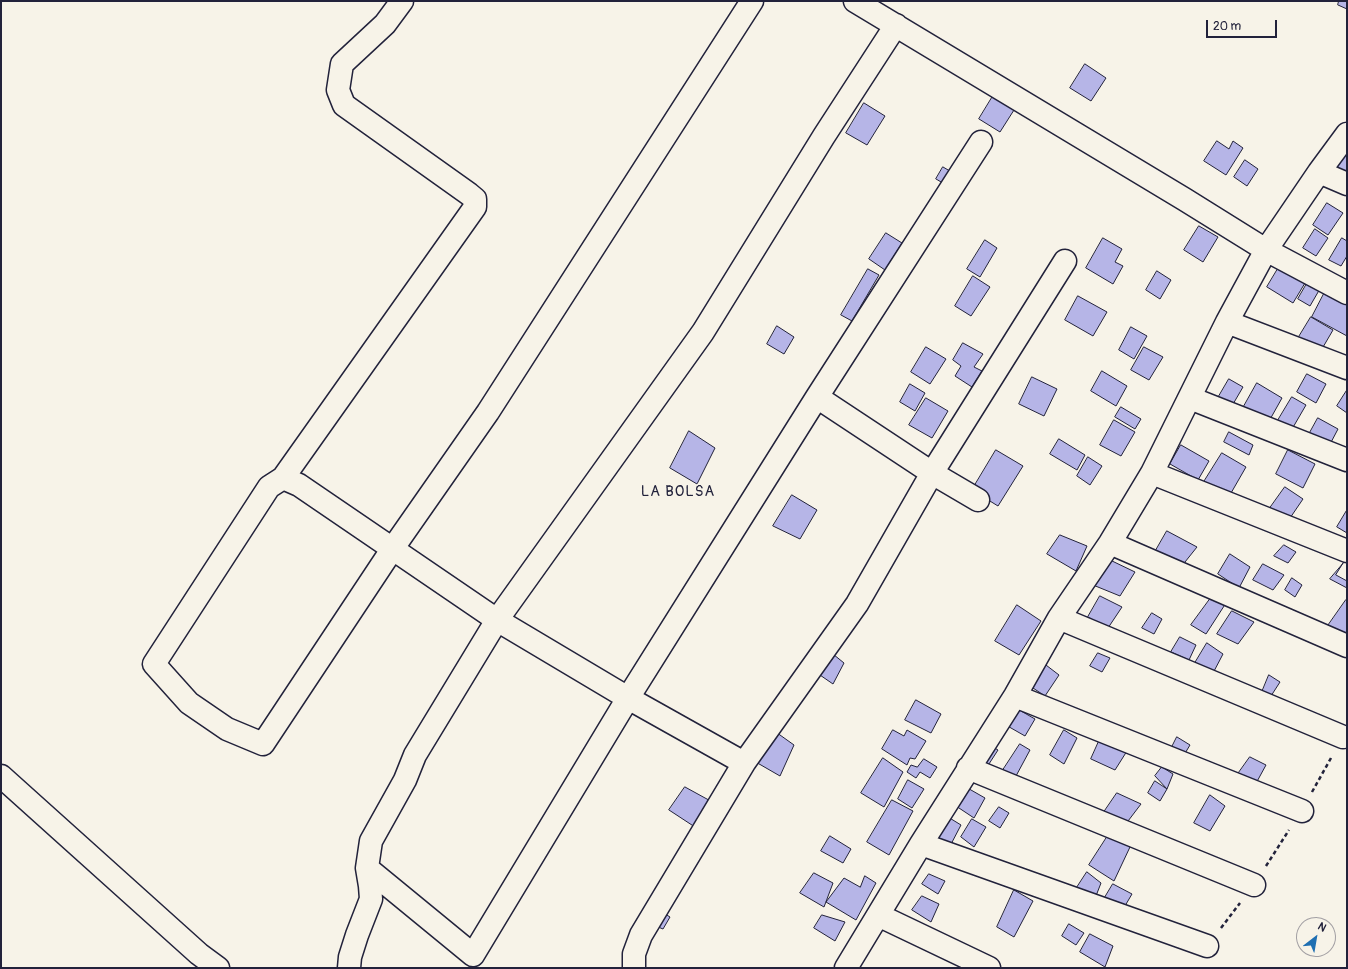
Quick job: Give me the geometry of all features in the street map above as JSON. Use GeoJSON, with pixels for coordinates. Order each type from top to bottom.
{"type":"FeatureCollection","features":[{"type":"Feature","properties":{"kind":"street"},"geometry":{"type":"LineString","coordinates":[[402,1],[385,24],[342,64],[338,90],[344,105],[469,194],[475,199],[474,207],[283,478],[269,487],[154,664],[189,703],[227,729],[263,744],[393,548],[488,412],[752,1]]}},
{"type":"Feature","properties":{"kind":"street"},"geometry":{"type":"LineString","coordinates":[[855,1],[1266,250],[1347,293]]}},
{"type":"Feature","properties":{"kind":"street"},"geometry":{"type":"LineString","coordinates":[[349,968],[350,957],[357,935],[371,899],[367,868],[371,841],[405,780],[415,755],[497,620],[703,332],[824,136],[896,25]]}},
{"type":"Feature","properties":{"kind":"street"},"geometry":{"type":"LineString","coordinates":[[846,968],[968,768],[1015,696],[1059,618],[1110,543],[1152,473],[1227,322],[1266,250],[1319,172],[1347,134]]}},
{"type":"Feature","properties":{"kind":"street"},"geometry":{"type":"LineString","coordinates":[[367,868],[473,955],[628,698],[817,397],[981,142]]}},
{"type":"Feature","properties":{"kind":"street"},"geometry":{"type":"LineString","coordinates":[[1319,172],[1347,184]]}},
{"type":"Feature","properties":{"kind":"street"},"geometry":{"type":"LineString","coordinates":[[634,968],[634,954],[641,935],[744,763],[857,604],[932,473],[1065,260]]}},
{"type":"Feature","properties":{"kind":"street"},"geometry":{"type":"LineString","coordinates":[[1227,322],[1347,368]]}},
{"type":"Feature","properties":{"kind":"street"},"geometry":{"type":"LineString","coordinates":[[817,397],[932,473],[978,500]]}},
{"type":"Feature","properties":{"kind":"street"},"geometry":{"type":"LineString","coordinates":[[1190,398],[1347,460]]}},
{"type":"Feature","properties":{"kind":"street"},"geometry":{"type":"LineString","coordinates":[[1152,473],[1347,551]]}},
{"type":"Feature","properties":{"kind":"street"},"geometry":{"type":"LineString","coordinates":[[283,478],[299,485],[497,620],[628,698],[744,763]]}},
{"type":"Feature","properties":{"kind":"street"},"geometry":{"type":"LineString","coordinates":[[1110,543],[1347,646]]}},
{"type":"Feature","properties":{"kind":"street"},"geometry":{"type":"LineString","coordinates":[[1059,618],[1343,737]]}},
{"type":"Feature","properties":{"kind":"street"},"geometry":{"type":"LineString","coordinates":[[1015,696],[1302,811]]}},
{"type":"Feature","properties":{"kind":"street"},"geometry":{"type":"LineString","coordinates":[[968,768],[1254,885]]}},
{"type":"Feature","properties":{"kind":"street"},"geometry":{"type":"LineString","coordinates":[[1,776],[193,948],[218,968]]}},
{"type":"Feature","properties":{"kind":"street"},"geometry":{"type":"LineString","coordinates":[[921,844],[1207,946]]}},
{"type":"Feature","properties":{"kind":"street"},"geometry":{"type":"LineString","coordinates":[[878,914],[989,968]]}},
{"type":"Feature","properties":{"kind":"path"},"geometry":{"type":"LineString","coordinates":[[1207,946],[1254,885],[1302,811],[1343,737]]}},
{"type":"Feature","properties":{"kind":"building"},"geometry":{"type":"Polygon","coordinates":[[[1339,1],[1347,1],[1347,9],[1338,5],[1339,1]]]}},
{"type":"Feature","properties":{"kind":"building"},"geometry":{"type":"Polygon","coordinates":[[[1085,64],[1106,78],[1091,101],[1070,88],[1085,64]]]}},
{"type":"Feature","properties":{"kind":"building"},"geometry":{"type":"Polygon","coordinates":[[[993,96],[1014,110],[1000,132],[979,119],[993,96]]]}},
{"type":"Feature","properties":{"kind":"building"},"geometry":{"type":"Polygon","coordinates":[[[864,103],[885,116],[867,145],[846,133],[864,103]]]}},
{"type":"Feature","properties":{"kind":"building"},"geometry":{"type":"Polygon","coordinates":[[[1217,141],[1229,149],[1233,141],[1243,148],[1226,175],[1204,161],[1217,141]]]}},
{"type":"Feature","properties":{"kind":"building"},"geometry":{"type":"Polygon","coordinates":[[[1347,142],[1347,176],[1333,168],[1347,142]]]}},
{"type":"Feature","properties":{"kind":"building"},"geometry":{"type":"Polygon","coordinates":[[[1245,160],[1258,169],[1247,186],[1234,177],[1245,160]]]}},
{"type":"Feature","properties":{"kind":"building"},"geometry":{"type":"Polygon","coordinates":[[[943,167],[955,174],[948,186],[936,179],[943,167]]]}},
{"type":"Feature","properties":{"kind":"building"},"geometry":{"type":"Polygon","coordinates":[[[1327,203],[1343,213],[1328,235],[1313,225],[1327,203]]]}},
{"type":"Feature","properties":{"kind":"building"},"geometry":{"type":"Polygon","coordinates":[[[1199,226],[1218,237],[1203,262],[1184,250],[1199,226]]]}},
{"type":"Feature","properties":{"kind":"building"},"geometry":{"type":"Polygon","coordinates":[[[1315,229],[1328,238],[1316,256],[1303,248],[1315,229]]]}},
{"type":"Feature","properties":{"kind":"building"},"geometry":{"type":"Polygon","coordinates":[[[886,233],[902,243],[885,270],[869,259],[886,233]]]}},
{"type":"Feature","properties":{"kind":"building"},"geometry":{"type":"Polygon","coordinates":[[[1103,238],[1122,249],[1115,262],[1123,266],[1113,284],[1086,268],[1103,238]]]}},
{"type":"Feature","properties":{"kind":"building"},"geometry":{"type":"Polygon","coordinates":[[[1342,238],[1347,241],[1347,256],[1341,266],[1329,260],[1342,238]]]}},
{"type":"Feature","properties":{"kind":"building"},"geometry":{"type":"Polygon","coordinates":[[[985,240],[997,248],[980,277],[967,269],[985,240]]]}},
{"type":"Feature","properties":{"kind":"building"},"geometry":{"type":"Polygon","coordinates":[[[1279,267],[1305,283],[1293,303],[1267,287],[1279,267]]]}},
{"type":"Feature","properties":{"kind":"building"},"geometry":{"type":"Polygon","coordinates":[[[868,269],[879,275],[852,321],[841,315],[868,269]]]}},
{"type":"Feature","properties":{"kind":"building"},"geometry":{"type":"Polygon","coordinates":[[[1157,271],[1171,280],[1160,299],[1146,290],[1157,271]]]}},
{"type":"Feature","properties":{"kind":"building"},"geometry":{"type":"Polygon","coordinates":[[[973,276],[990,287],[971,316],[955,306],[973,276]]]}},
{"type":"Feature","properties":{"kind":"building"},"geometry":{"type":"Polygon","coordinates":[[[1309,280],[1321,287],[1310,306],[1298,299],[1309,280]]]}},
{"type":"Feature","properties":{"kind":"building"},"geometry":{"type":"Polygon","coordinates":[[[1327,288],[1347,299],[1347,336],[1312,317],[1327,288]]]}},
{"type":"Feature","properties":{"kind":"building"},"geometry":{"type":"Polygon","coordinates":[[[1078,296],[1107,312],[1093,336],[1065,320],[1078,296]]]}},
{"type":"Feature","properties":{"kind":"building"},"geometry":{"type":"Polygon","coordinates":[[[1311,317],[1333,330],[1319,354],[1297,340],[1311,317]]]}},
{"type":"Feature","properties":{"kind":"building"},"geometry":{"type":"Polygon","coordinates":[[[777,326],[794,337],[784,354],[767,344],[777,326]]]}},
{"type":"Feature","properties":{"kind":"building"},"geometry":{"type":"Polygon","coordinates":[[[1131,327],[1147,336],[1134,359],[1119,350],[1131,327]]]}},
{"type":"Feature","properties":{"kind":"building"},"geometry":{"type":"Polygon","coordinates":[[[963,343],[983,354],[974,367],[982,371],[972,387],[955,376],[961,366],[953,360],[963,343]]]}},
{"type":"Feature","properties":{"kind":"building"},"geometry":{"type":"Polygon","coordinates":[[[926,347],[946,359],[930,384],[911,372],[926,347]]]}},
{"type":"Feature","properties":{"kind":"building"},"geometry":{"type":"Polygon","coordinates":[[[1144,347],[1163,357],[1149,380],[1131,370],[1144,347]]]}},
{"type":"Feature","properties":{"kind":"building"},"geometry":{"type":"Polygon","coordinates":[[[1102,371],[1127,386],[1116,406],[1091,391],[1102,371]]]}},
{"type":"Feature","properties":{"kind":"building"},"geometry":{"type":"Polygon","coordinates":[[[1307,374],[1326,384],[1316,403],[1297,392],[1307,374]]]}},
{"type":"Feature","properties":{"kind":"building"},"geometry":{"type":"Polygon","coordinates":[[[1032,377],[1057,389],[1044,416],[1019,404],[1032,377]]]}},
{"type":"Feature","properties":{"kind":"building"},"geometry":{"type":"Polygon","coordinates":[[[1229,379],[1243,387],[1229,411],[1215,403],[1229,379]]]}},
{"type":"Feature","properties":{"kind":"building"},"geometry":{"type":"Polygon","coordinates":[[[1257,383],[1282,398],[1268,423],[1243,408],[1257,383]]]}},
{"type":"Feature","properties":{"kind":"building"},"geometry":{"type":"Polygon","coordinates":[[[910,384],[925,393],[915,411],[900,402],[910,384]]]}},
{"type":"Feature","properties":{"kind":"building"},"geometry":{"type":"Polygon","coordinates":[[[1347,390],[1347,413],[1337,406],[1347,390]]]}},
{"type":"Feature","properties":{"kind":"building"},"geometry":{"type":"Polygon","coordinates":[[[1292,397],[1306,405],[1288,436],[1274,427],[1292,397]]]}},
{"type":"Feature","properties":{"kind":"building"},"geometry":{"type":"Polygon","coordinates":[[[926,398],[948,411],[932,438],[909,425],[926,398]]]}},
{"type":"Feature","properties":{"kind":"building"},"geometry":{"type":"Polygon","coordinates":[[[1121,407],[1141,419],[1135,429],[1115,417],[1121,407]]]}},
{"type":"Feature","properties":{"kind":"building"},"geometry":{"type":"Polygon","coordinates":[[[1318,418],[1338,429],[1328,448],[1307,438],[1318,418]]]}},
{"type":"Feature","properties":{"kind":"building"},"geometry":{"type":"Polygon","coordinates":[[[1114,420],[1135,432],[1121,456],[1100,445],[1114,420]]]}},
{"type":"Feature","properties":{"kind":"building"},"geometry":{"type":"Polygon","coordinates":[[[689,431],[715,448],[697,484],[670,468],[689,431]]]}},
{"type":"Feature","properties":{"kind":"building"},"geometry":{"type":"Polygon","coordinates":[[[1229,432],[1253,445],[1249,455],[1224,442],[1229,432]]]}},
{"type":"Feature","properties":{"kind":"building"},"geometry":{"type":"Polygon","coordinates":[[[1059,439],[1085,455],[1077,470],[1050,454],[1059,439]]]}},
{"type":"Feature","properties":{"kind":"building"},"geometry":{"type":"Polygon","coordinates":[[[1181,445],[1209,461],[1198,480],[1170,464],[1181,445]]]}},
{"type":"Feature","properties":{"kind":"building"},"geometry":{"type":"Polygon","coordinates":[[[996,450],[1023,466],[998,506],[972,490],[996,450]]]}},
{"type":"Feature","properties":{"kind":"building"},"geometry":{"type":"Polygon","coordinates":[[[1288,450],[1315,464],[1303,488],[1276,474],[1288,450]]]}},
{"type":"Feature","properties":{"kind":"building"},"geometry":{"type":"Polygon","coordinates":[[[1222,453],[1246,467],[1227,500],[1202,485],[1222,453]]]}},
{"type":"Feature","properties":{"kind":"building"},"geometry":{"type":"Polygon","coordinates":[[[1088,457],[1102,466],[1090,485],[1077,476],[1088,457]]]}},
{"type":"Feature","properties":{"kind":"building"},"geometry":{"type":"Polygon","coordinates":[[[1285,487],[1303,499],[1288,521],[1270,508],[1285,487]]]}},
{"type":"Feature","properties":{"kind":"building"},"geometry":{"type":"Polygon","coordinates":[[[792,495],[817,510],[800,539],[773,526],[792,495]]]}},
{"type":"Feature","properties":{"kind":"building"},"geometry":{"type":"Polygon","coordinates":[[[1347,510],[1347,533],[1337,527],[1347,510]]]}},
{"type":"Feature","properties":{"kind":"building"},"geometry":{"type":"Polygon","coordinates":[[[1167,531],[1197,547],[1181,567],[1155,552],[1167,531]]]}},
{"type":"Feature","properties":{"kind":"building"},"geometry":{"type":"Polygon","coordinates":[[[1060,535],[1087,546],[1076,571],[1047,554],[1060,535]]]}},
{"type":"Feature","properties":{"kind":"building"},"geometry":{"type":"Polygon","coordinates":[[[1284,545],[1296,552],[1288,563],[1274,556],[1284,545]]]}},
{"type":"Feature","properties":{"kind":"building"},"geometry":{"type":"Polygon","coordinates":[[[1230,554],[1250,567],[1239,588],[1218,574],[1230,554]]]}},
{"type":"Feature","properties":{"kind":"building"},"geometry":{"type":"Polygon","coordinates":[[[1347,557],[1347,581],[1336,575],[1347,557]]]}},
{"type":"Feature","properties":{"kind":"building"},"geometry":{"type":"Polygon","coordinates":[[[1347,559],[1347,588],[1330,579],[1347,559]]]}},
{"type":"Feature","properties":{"kind":"building"},"geometry":{"type":"Polygon","coordinates":[[[1110,560],[1135,572],[1120,596],[1093,585],[1110,560]]]}},
{"type":"Feature","properties":{"kind":"building"},"geometry":{"type":"Polygon","coordinates":[[[1263,564],[1284,575],[1273,590],[1253,580],[1263,564]]]}},
{"type":"Feature","properties":{"kind":"building"},"geometry":{"type":"Polygon","coordinates":[[[1292,578],[1302,585],[1295,597],[1285,590],[1292,578]]]}},
{"type":"Feature","properties":{"kind":"building"},"geometry":{"type":"Polygon","coordinates":[[[1213,595],[1226,603],[1206,634],[1191,625],[1213,595]]]}},
{"type":"Feature","properties":{"kind":"building"},"geometry":{"type":"Polygon","coordinates":[[[1100,596],[1122,607],[1108,628],[1088,617],[1100,596]]]}},
{"type":"Feature","properties":{"kind":"building"},"geometry":{"type":"Polygon","coordinates":[[[1346,600],[1347,601],[1347,637],[1327,627],[1346,600]]]}},
{"type":"Feature","properties":{"kind":"building"},"geometry":{"type":"Polygon","coordinates":[[[1017,605],[1041,621],[1019,655],[995,641],[1017,605]]]}},
{"type":"Feature","properties":{"kind":"building"},"geometry":{"type":"Polygon","coordinates":[[[1232,611],[1254,622],[1238,644],[1217,634],[1232,611]]]}},
{"type":"Feature","properties":{"kind":"building"},"geometry":{"type":"Polygon","coordinates":[[[1152,613],[1162,619],[1154,634],[1142,628],[1152,613]]]}},
{"type":"Feature","properties":{"kind":"building"},"geometry":{"type":"Polygon","coordinates":[[[1180,637],[1196,645],[1189,660],[1171,652],[1180,637]]]}},
{"type":"Feature","properties":{"kind":"building"},"geometry":{"type":"Polygon","coordinates":[[[1207,643],[1223,654],[1212,675],[1195,663],[1207,643]]]}},
{"type":"Feature","properties":{"kind":"building"},"geometry":{"type":"Polygon","coordinates":[[[828,650],[844,663],[833,684],[817,673],[828,650]]]}},
{"type":"Feature","properties":{"kind":"building"},"geometry":{"type":"Polygon","coordinates":[[[1098,653],[1110,658],[1102,672],[1090,666],[1098,653]]]}},
{"type":"Feature","properties":{"kind":"building"},"geometry":{"type":"Polygon","coordinates":[[[1042,662],[1059,675],[1045,696],[1027,684],[1042,662]]]}},
{"type":"Feature","properties":{"kind":"building"},"geometry":{"type":"Polygon","coordinates":[[[1269,675],[1280,682],[1271,696],[1262,692],[1269,675]]]}},
{"type":"Feature","properties":{"kind":"building"},"geometry":{"type":"Polygon","coordinates":[[[916,700],[941,714],[931,733],[905,720],[916,700]]]}},
{"type":"Feature","properties":{"kind":"building"},"geometry":{"type":"Polygon","coordinates":[[[1014,707],[1035,719],[1025,736],[1004,724],[1014,707]]]}},
{"type":"Feature","properties":{"kind":"building"},"geometry":{"type":"Polygon","coordinates":[[[773,730],[794,745],[780,776],[754,761],[773,730]]]}},
{"type":"Feature","properties":{"kind":"building"},"geometry":{"type":"Polygon","coordinates":[[[893,730],[904,736],[907,730],[926,741],[915,759],[910,758],[907,765],[882,749],[893,730]]]}},
{"type":"Feature","properties":{"kind":"building"},"geometry":{"type":"Polygon","coordinates":[[[1064,730],[1077,738],[1064,764],[1050,755],[1064,730]]]}},
{"type":"Feature","properties":{"kind":"building"},"geometry":{"type":"Polygon","coordinates":[[[1177,737],[1190,745],[1181,760],[1168,755],[1177,737]]]}},
{"type":"Feature","properties":{"kind":"building"},"geometry":{"type":"Polygon","coordinates":[[[1100,739],[1127,751],[1115,770],[1091,759],[1100,739]]]}},
{"type":"Feature","properties":{"kind":"building"},"geometry":{"type":"Polygon","coordinates":[[[986,743],[998,750],[987,767],[975,760],[986,743]]]}},
{"type":"Feature","properties":{"kind":"building"},"geometry":{"type":"Polygon","coordinates":[[[1020,744],[1030,750],[1016,776],[1003,770],[1020,744]]]}},
{"type":"Feature","properties":{"kind":"building"},"geometry":{"type":"Polygon","coordinates":[[[1250,757],[1266,765],[1254,787],[1235,778],[1250,757]]]}},
{"type":"Feature","properties":{"kind":"building"},"geometry":{"type":"Polygon","coordinates":[[[883,758],[903,772],[884,807],[861,793],[883,758]]]}},
{"type":"Feature","properties":{"kind":"building"},"geometry":{"type":"Polygon","coordinates":[[[924,759],[937,767],[930,778],[920,772],[916,778],[907,772],[911,765],[917,767],[924,759]]]}},
{"type":"Feature","properties":{"kind":"building"},"geometry":{"type":"Polygon","coordinates":[[[1162,767],[1173,774],[1167,789],[1155,776],[1162,767]]]}},
{"type":"Feature","properties":{"kind":"building"},"geometry":{"type":"Polygon","coordinates":[[[908,780],[924,789],[912,808],[898,799],[908,780]]]}},
{"type":"Feature","properties":{"kind":"building"},"geometry":{"type":"Polygon","coordinates":[[[1155,781],[1167,789],[1160,801],[1148,793],[1155,781]]]}},
{"type":"Feature","properties":{"kind":"building"},"geometry":{"type":"Polygon","coordinates":[[[964,786],[985,798],[974,818],[953,804],[964,786]]]}},
{"type":"Feature","properties":{"kind":"building"},"geometry":{"type":"Polygon","coordinates":[[[685,787],[716,804],[701,831],[669,810],[685,787]]]}},
{"type":"Feature","properties":{"kind":"building"},"geometry":{"type":"Polygon","coordinates":[[[1117,793],[1141,804],[1125,825],[1102,815],[1117,793]]]}},
{"type":"Feature","properties":{"kind":"building"},"geometry":{"type":"Polygon","coordinates":[[[1210,795],[1225,806],[1210,831],[1194,823],[1210,795]]]}},
{"type":"Feature","properties":{"kind":"building"},"geometry":{"type":"Polygon","coordinates":[[[892,800],[913,811],[889,855],[867,842],[892,800]]]}},
{"type":"Feature","properties":{"kind":"building"},"geometry":{"type":"Polygon","coordinates":[[[999,807],[1009,813],[1000,828],[989,821],[999,807]]]}},
{"type":"Feature","properties":{"kind":"building"},"geometry":{"type":"Polygon","coordinates":[[[948,817],[961,825],[949,848],[935,838],[948,817]]]}},
{"type":"Feature","properties":{"kind":"building"},"geometry":{"type":"Polygon","coordinates":[[[972,819],[986,827],[974,847],[961,837],[972,819]]]}},
{"type":"Feature","properties":{"kind":"building"},"geometry":{"type":"Polygon","coordinates":[[[1109,834],[1130,847],[1114,881],[1089,865],[1109,834]]]}},
{"type":"Feature","properties":{"kind":"building"},"geometry":{"type":"Polygon","coordinates":[[[830,836],[851,849],[843,863],[821,851],[830,836]]]}},
{"type":"Feature","properties":{"kind":"building"},"geometry":{"type":"Polygon","coordinates":[[[1087,872],[1101,883],[1094,901],[1074,892],[1087,872]]]}},
{"type":"Feature","properties":{"kind":"building"},"geometry":{"type":"Polygon","coordinates":[[[814,873],[833,883],[824,907],[800,893],[814,873]]]}},
{"type":"Feature","properties":{"kind":"building"},"geometry":{"type":"Polygon","coordinates":[[[929,874],[945,881],[938,894],[922,884],[929,874]]]}},
{"type":"Feature","properties":{"kind":"building"},"geometry":{"type":"Polygon","coordinates":[[[865,876],[876,883],[856,920],[826,902],[844,878],[860,887],[865,876]]]}},
{"type":"Feature","properties":{"kind":"building"},"geometry":{"type":"Polygon","coordinates":[[[1113,884],[1132,894],[1122,911],[1104,899],[1113,884]]]}},
{"type":"Feature","properties":{"kind":"building"},"geometry":{"type":"Polygon","coordinates":[[[1014,890],[1033,901],[1014,937],[997,927],[1014,890]]]}},
{"type":"Feature","properties":{"kind":"building"},"geometry":{"type":"Polygon","coordinates":[[[922,896],[939,904],[931,922],[912,910],[922,896]]]}},
{"type":"Feature","properties":{"kind":"building"},"geometry":{"type":"Polygon","coordinates":[[[659,910],[670,917],[663,929],[651,924],[659,910]]]}},
{"type":"Feature","properties":{"kind":"building"},"geometry":{"type":"Polygon","coordinates":[[[822,915],[845,922],[835,941],[814,928],[822,915]]]}},
{"type":"Feature","properties":{"kind":"building"},"geometry":{"type":"Polygon","coordinates":[[[1069,924],[1084,933],[1076,945],[1062,936],[1069,924]]]}},
{"type":"Feature","properties":{"kind":"building"},"geometry":{"type":"Polygon","coordinates":[[[1090,934],[1113,946],[1105,967],[1080,952],[1090,934]]]}},
{"type":"Feature","properties":{"kind":"district","name":"LA BOLSA"},"geometry":{"type":"Point","coordinates":[678,492]}}]}
